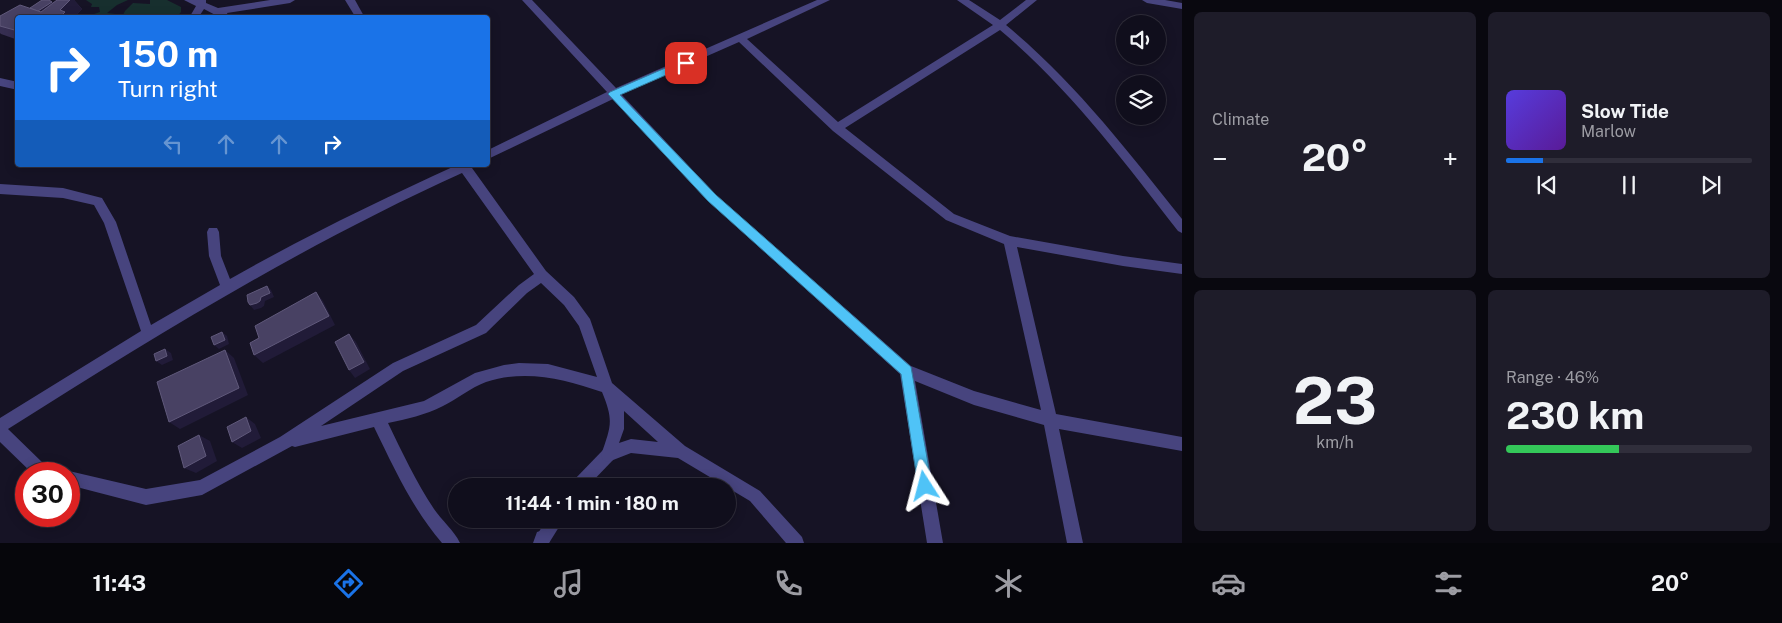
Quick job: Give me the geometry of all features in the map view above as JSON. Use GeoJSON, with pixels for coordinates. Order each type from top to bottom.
{"type":"FeatureCollection","features":[{"type":"Feature","properties":{"kind":"street"},"geometry":{"type":"LineString","coordinates":[[189,0],[201,3],[223,15]]}},
{"type":"Feature","properties":{"kind":"street"},"geometry":{"type":"LineString","coordinates":[[218,11],[290,0]]}},
{"type":"Feature","properties":{"kind":"street"},"geometry":{"type":"LineString","coordinates":[[350,0],[359,15]]}},
{"type":"Feature","properties":{"kind":"street"},"geometry":{"type":"LineString","coordinates":[[527,0],[712,198],[906,371],[974,398],[1050,420],[1182,444]]}},
{"type":"Feature","properties":{"kind":"street"},"geometry":{"type":"LineString","coordinates":[[490,154],[613,94],[741,39],[825,0]]}},
{"type":"Feature","properties":{"kind":"street"},"geometry":{"type":"LineString","coordinates":[[962,0],[1000,26],[1054,74],[1090,113],[1182,228]]}},
{"type":"Feature","properties":{"kind":"street"},"geometry":{"type":"LineString","coordinates":[[837,128],[1000,26],[1032,0]]}},
{"type":"Feature","properties":{"kind":"street"},"geometry":{"type":"LineString","coordinates":[[1147,0],[1182,6]]}},
{"type":"Feature","properties":{"kind":"street"},"geometry":{"type":"LineString","coordinates":[[195,15],[201,3]]}},
{"type":"Feature","properties":{"kind":"street"},"geometry":{"type":"LineString","coordinates":[[741,39],[837,128],[950,217],[1009,240],[1123,261],[1182,269]]}},
{"type":"Feature","properties":{"kind":"street"},"geometry":{"type":"LineString","coordinates":[[0,82],[15,85]]}},
{"type":"Feature","properties":{"kind":"street"},"geometry":{"type":"LineString","coordinates":[[0,426],[148,334],[228,288],[377,206],[463,167]]}},
{"type":"Feature","properties":{"kind":"street"},"geometry":{"type":"LineString","coordinates":[[466,167],[542,275],[569,301],[585,324],[618,413],[617,429],[608,455]]}},
{"type":"Feature","properties":{"kind":"street"},"geometry":{"type":"LineString","coordinates":[[0,189],[63,193],[98,201],[110,222],[148,334]]}},
{"type":"Feature","properties":{"kind":"street"},"geometry":{"type":"LineString","coordinates":[[213,232],[215,256],[228,288]]}},
{"type":"Feature","properties":{"kind":"street"},"geometry":{"type":"LineString","coordinates":[[1009,240],[1050,420],[1075,543]]}},
{"type":"Feature","properties":{"kind":"street"},"geometry":{"type":"LineString","coordinates":[[80,481],[146,497],[202,487],[285,442],[398,367],[481,329],[522,289],[542,275]]}},
{"type":"Feature","properties":{"kind":"street"},"geometry":{"type":"LineString","coordinates":[[285,442],[430,406],[487,375],[517,369],[543,368],[569,374],[607,387],[680,451],[755,496],[796,543]]}},
{"type":"Feature","properties":{"kind":"street"},"geometry":{"type":"LineString","coordinates":[[906,371],[935,543]]}},
{"type":"Feature","properties":{"kind":"street"},"geometry":{"type":"LineString","coordinates":[[378,419],[413,489],[430,516],[452,543]]}},
{"type":"Feature","properties":{"kind":"street"},"geometry":{"type":"LineString","coordinates":[[0,432],[32,462]]}},
{"type":"Feature","properties":{"kind":"street"},"geometry":{"type":"LineString","coordinates":[[586,478],[608,455],[631,446],[680,451]]}},
{"type":"Feature","properties":{"kind":"street"},"geometry":{"type":"LineString","coordinates":[[542,540],[550,528]]}},
{"type":"Feature","properties":{"kind":"green space"},"geometry":{"type":"Polygon","coordinates":[[[86,0],[128,0],[117,5],[107,13],[117,15],[93,15],[100,12],[99,7],[91,7],[92,4],[86,0]]]}},
{"type":"Feature","properties":{"kind":"green space"},"geometry":{"type":"Polygon","coordinates":[[[150,0],[167,0],[181,7],[181,12],[179,15],[123,15],[133,3],[150,4],[150,0]]]}},
{"type":"Feature","properties":{"kind":"building"},"geometry":{"type":"Polygon","coordinates":[[[42,0],[52,2],[38,11],[30,8],[42,0]]]}},
{"type":"Feature","properties":{"kind":"building"},"geometry":{"type":"Polygon","coordinates":[[[57,0],[70,0],[60,10],[65,12],[62,15],[15,15],[15,30],[0,26],[0,16],[20,5],[41,12],[57,0]]]}},
{"type":"Feature","properties":{"kind":"building"},"geometry":{"type":"Polygon","coordinates":[[[267,286],[270,293],[261,297],[257,303],[250,305],[247,295],[267,286]]]}},
{"type":"Feature","properties":{"kind":"building"},"geometry":{"type":"Polygon","coordinates":[[[316,292],[329,316],[254,355],[250,343],[259,338],[255,326],[316,292]]]}},
{"type":"Feature","properties":{"kind":"building"},"geometry":{"type":"Polygon","coordinates":[[[222,332],[225,340],[214,345],[211,337],[222,332]]]}},
{"type":"Feature","properties":{"kind":"building"},"geometry":{"type":"Polygon","coordinates":[[[349,334],[364,362],[349,370],[335,342],[349,334]]]}},
{"type":"Feature","properties":{"kind":"building"},"geometry":{"type":"Polygon","coordinates":[[[165,349],[167,356],[156,361],[154,354],[165,349]]]}},
{"type":"Feature","properties":{"kind":"building"},"geometry":{"type":"Polygon","coordinates":[[[225,350],[239,388],[169,422],[157,382],[225,350]]]}},
{"type":"Feature","properties":{"kind":"building"},"geometry":{"type":"Polygon","coordinates":[[[246,417],[251,431],[232,442],[227,427],[246,417]]]}},
{"type":"Feature","properties":{"kind":"building"},"geometry":{"type":"Polygon","coordinates":[[[199,435],[206,456],[184,468],[178,446],[199,435]]]}},
{"type":"Feature","properties":{"kind":"route"},"geometry":{"type":"LineString","coordinates":[[686,63],[613,94],[712,198],[906,371],[925,486]]}}]}
